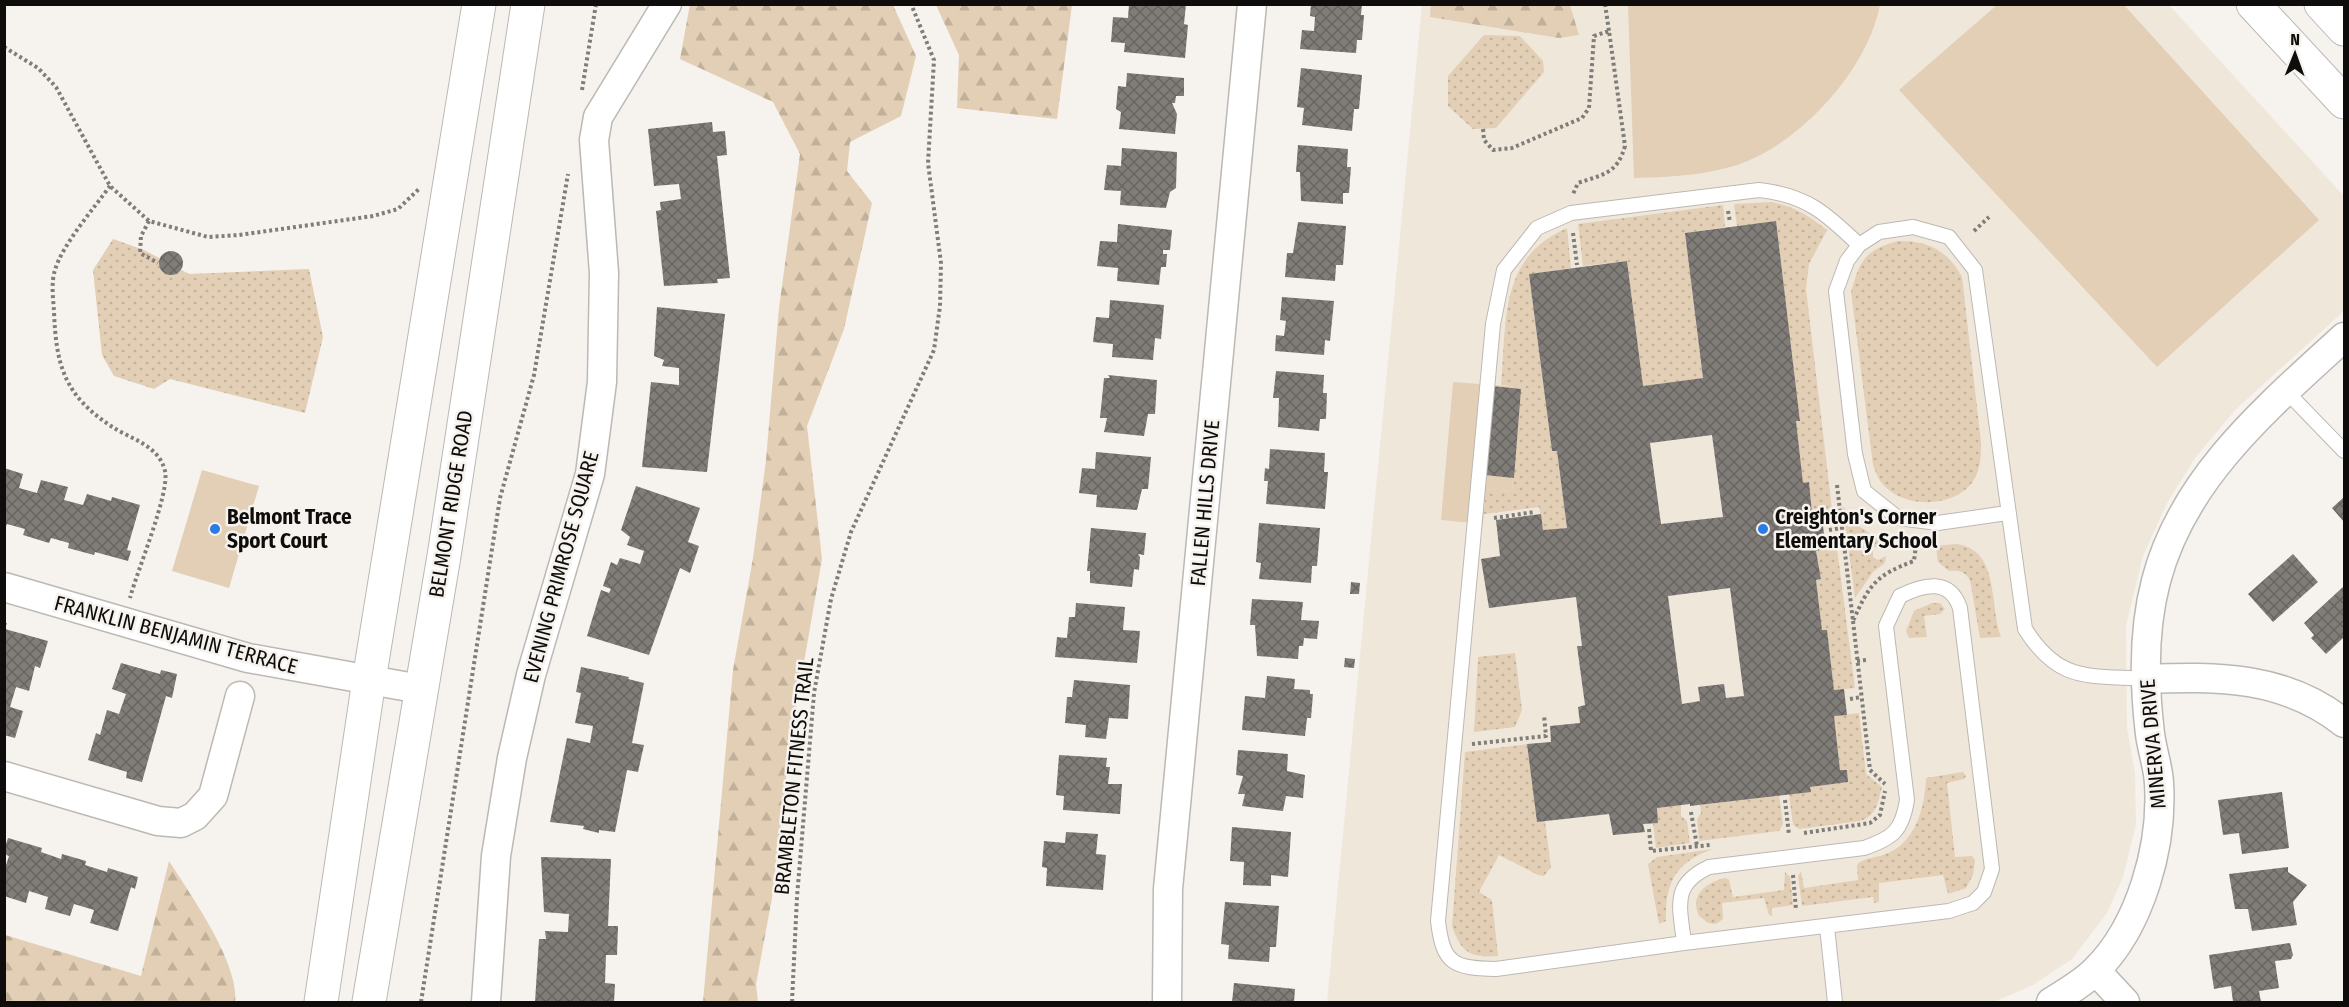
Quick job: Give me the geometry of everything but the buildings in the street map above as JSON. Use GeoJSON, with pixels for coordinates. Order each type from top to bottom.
{"type":"FeatureCollection","features":[{"type":"Feature","properties":{"kind":"main road"},"geometry":{"type":"LineString","coordinates":[[321,1002],[369,680],[479,4]]}},
{"type":"Feature","properties":{"kind":"main road","name":"BELMONT RIDGE ROAD"},"geometry":{"type":"LineString","coordinates":[[369,1002],[444,556],[528,4]]}},
{"type":"Feature","properties":{"kind":"main road"},"geometry":{"type":"LineString","coordinates":[[2253,4],[2344,102]]}},
{"type":"Feature","properties":{"kind":"main road"},"geometry":{"type":"LineString","coordinates":[[2322,4],[2344,29]]}},
{"type":"Feature","properties":{"kind":"street","name":"EVENING PRIMROSE SQUARE"},"geometry":{"type":"LineString","coordinates":[[486,1002],[496,856],[512,758],[531,675],[590,474],[602,382],[604,273],[594,140],[598,117],[667,4]]}},
{"type":"Feature","properties":{"kind":"street","name":"FALLEN HILLS DRIVE"},"geometry":{"type":"LineString","coordinates":[[1167,1002],[1168,889],[1252,4]]}},
{"type":"Feature","properties":{"kind":"street","name":"MINERVA DRIVE"},"geometry":{"type":"LineString","coordinates":[[2051,1002],[2096,971],[2125,931],[2142,893],[2152,861],[2160,822],[2159,780],[2151,738],[2146,679],[2149,619],[2154,590],[2175,530],[2215,464],[2286,391],[2344,337]]}},
{"type":"Feature","properties":{"kind":"street","name":"FRANKLIN BENJAMIN TERRACE"},"geometry":{"type":"LineString","coordinates":[[4,588],[248,658],[420,689]]}},
{"type":"Feature","properties":{"kind":"street"},"geometry":{"type":"LineString","coordinates":[[2146,679],[2195,677],[2240,680],[2288,690],[2327,709],[2344,723]]}},
{"type":"Feature","properties":{"kind":"street"},"geometry":{"type":"LineString","coordinates":[[4,776],[158,821],[181,823],[195,816],[213,796],[240,696]]}},
{"type":"Feature","properties":{"kind":"street"},"geometry":{"type":"LineString","coordinates":[[2096,971],[2125,1002]]}},
{"type":"Feature","properties":{"kind":"lane"},"geometry":{"type":"LineString","coordinates":[[1684,943],[1680,899],[1683,884],[1694,874],[1709,867],[1864,848],[1884,841],[1897,831],[1904,818],[1907,800],[1886,626],[1900,596],[1927,586],[1943,587],[1956,595],[1960,608],[1992,869],[1984,892],[1972,903],[1949,911],[1684,943],[1496,969],[1469,968],[1453,962],[1441,947],[1438,921],[1493,324],[1504,270],[1537,228],[1571,213],[1759,190],[1779,192],[1806,201],[1859,245]]}},
{"type":"Feature","properties":{"kind":"lane"},"geometry":{"type":"LineString","coordinates":[[2007,513],[1938,523],[1898,518],[1881,507],[1864,491],[1855,454],[1836,291],[1847,261],[1859,245],[1879,232],[1913,227],[1948,237],[1975,270],[2007,513],[2025,629],[2039,651],[2057,666],[2079,673],[2146,679]]}},
{"type":"Feature","properties":{"kind":"lane"},"geometry":{"type":"LineString","coordinates":[[2286,391],[2344,451]]}},
{"type":"Feature","properties":{"kind":"lane"},"geometry":{"type":"LineString","coordinates":[[1827,927],[1835,1002]]}},
{"type":"Feature","properties":{"kind":"path"},"geometry":{"type":"LineString","coordinates":[[581,97],[596,4]]}},
{"type":"Feature","properties":{"kind":"path","name":"BRAMBLETON FITNESS TRAIL"},"geometry":{"type":"LineString","coordinates":[[792,1002],[796,897],[814,693],[831,598],[851,532],[934,350],[938,332],[941,263],[928,163],[934,60],[911,4]]}},
{"type":"Feature","properties":{"kind":"path"},"geometry":{"type":"LineString","coordinates":[[1577,265],[1570,201],[1578,183],[1611,172],[1620,162],[1625,146],[1605,4]]}},
{"type":"Feature","properties":{"kind":"path"},"geometry":{"type":"LineString","coordinates":[[1483,129],[1484,141],[1492,150],[1512,148],[1582,118],[1589,108],[1594,36],[1609,31]]}},
{"type":"Feature","properties":{"kind":"path"},"geometry":{"type":"LineString","coordinates":[[4,47],[38,68],[56,87],[110,186],[149,221],[208,237],[261,233],[381,214],[398,209],[421,186]]}},
{"type":"Feature","properties":{"kind":"path"},"geometry":{"type":"LineString","coordinates":[[421,1002],[500,498],[534,375],[569,166]]}},
{"type":"Feature","properties":{"kind":"path"},"geometry":{"type":"LineString","coordinates":[[110,186],[55,270],[53,293],[57,356],[62,375],[76,398],[116,430],[145,444],[161,460],[166,473],[163,493],[123,621]]}},
{"type":"Feature","properties":{"kind":"path"},"geometry":{"type":"LineString","coordinates":[[1974,231],[1989,217]]}},
{"type":"Feature","properties":{"kind":"path"},"geometry":{"type":"LineString","coordinates":[[149,221],[141,236],[140,253],[158,263]]}},
{"type":"Feature","properties":{"kind":"path"},"geometry":{"type":"LineString","coordinates":[[1778,837],[1870,823],[1880,815],[1886,785],[1870,770],[1837,485]]}},
{"type":"Feature","properties":{"kind":"path"},"geometry":{"type":"LineString","coordinates":[[1492,529],[1491,518],[1534,512]]}},
{"type":"Feature","properties":{"kind":"path"},"geometry":{"type":"LineString","coordinates":[[1829,530],[1841,528]]}},
{"type":"Feature","properties":{"kind":"path"},"geometry":{"type":"LineString","coordinates":[[1853,621],[1863,598],[1876,578],[1914,561],[1916,545]]}},
{"type":"Feature","properties":{"kind":"path"},"geometry":{"type":"LineString","coordinates":[[1857,661],[1866,660]]}},
{"type":"Feature","properties":{"kind":"path"},"geometry":{"type":"LineString","coordinates":[[1850,699],[1861,697]]}},
{"type":"Feature","properties":{"kind":"path"},"geometry":{"type":"LineString","coordinates":[[1453,747],[1546,736],[1544,715]]}},
{"type":"Feature","properties":{"kind":"path"},"geometry":{"type":"LineString","coordinates":[[1785,800],[1789,836]]}},
{"type":"Feature","properties":{"kind":"path"},"geometry":{"type":"LineString","coordinates":[[1691,812],[1696,846]]}},
{"type":"Feature","properties":{"kind":"path"},"geometry":{"type":"LineString","coordinates":[[1649,829],[1651,851],[1720,843]]}},
{"type":"Feature","properties":{"kind":"path"},"geometry":{"type":"LineString","coordinates":[[1793,872],[1797,910],[1808,909]]}},
{"type":"Feature","properties":{"kind":"shaded area","name":"Creighton's Corner Elementary School"},"geometry":{"type":"Polygon","coordinates":[[[1422,5],[2169,5],[2344,196],[2344,311],[2235,410],[2195,458],[2167,503],[2143,556],[2126,626],[2127,728],[2135,773],[2136,824],[2123,877],[2107,913],[2072,959],[2033,985],[1994,1002],[1327,1002],[1422,5]]]}},
{"type":"Feature","properties":{"kind":"green space"},"geometry":{"type":"Polygon","coordinates":[[[690,4],[893,5],[916,56],[901,116],[850,142],[847,171],[872,203],[844,329],[807,426],[822,559],[791,737],[772,898],[756,984],[758,1002],[703,1002],[733,670],[753,558],[766,460],[779,308],[800,154],[773,102],[680,59],[690,4]]]}},
{"type":"Feature","properties":{"kind":"green space"},"geometry":{"type":"Polygon","coordinates":[[[1628,4],[1880,5],[1873,30],[1844,81],[1825,104],[1779,144],[1755,158],[1718,170],[1634,178],[1628,4]]]}},
{"type":"Feature","properties":{"kind":"green space"},"geometry":{"type":"Polygon","coordinates":[[[1998,4],[2124,5],[2319,220],[2157,367],[1899,90],[1998,4]]]}},
{"type":"Feature","properties":{"kind":"green space"},"geometry":{"type":"Polygon","coordinates":[[[936,5],[1072,5],[1057,119],[957,108],[959,55],[936,5]]]}},
{"type":"Feature","properties":{"kind":"green space"},"geometry":{"type":"Polygon","coordinates":[[[1431,5],[1570,5],[1579,35],[1559,38],[1430,17],[1431,5]]]}},
{"type":"Feature","properties":{"kind":"green space"},"geometry":{"type":"Polygon","coordinates":[[[1484,35],[1520,36],[1543,61],[1544,72],[1496,128],[1473,129],[1448,106],[1448,76],[1484,35]]]}},
{"type":"Feature","properties":{"kind":"green space"},"geometry":{"type":"Polygon","coordinates":[[[1771,202],[1801,212],[1827,230],[1809,264],[1806,289],[1832,509],[1812,513],[1809,483],[1803,483],[1796,421],[1800,420],[1776,222],[1737,226],[1734,204],[1771,202]]]}},
{"type":"Feature","properties":{"kind":"green space"},"geometry":{"type":"Polygon","coordinates":[[[1723,205],[1725,227],[1685,233],[1703,378],[1643,386],[1627,261],[1583,266],[1578,224],[1723,205]]]}},
{"type":"Feature","properties":{"kind":"green space"},"geometry":{"type":"Polygon","coordinates":[[[1567,228],[1571,268],[1529,274],[1552,451],[1557,451],[1567,528],[1543,530],[1539,507],[1484,514],[1485,489],[1512,491],[1519,387],[1501,385],[1506,316],[1510,294],[1517,274],[1528,256],[1545,241],[1567,228]]]}},
{"type":"Feature","properties":{"kind":"green space"},"geometry":{"type":"Polygon","coordinates":[[[113,239],[144,250],[189,274],[309,269],[323,337],[305,413],[170,379],[154,389],[114,376],[102,355],[93,270],[113,239]]]}},
{"type":"Feature","properties":{"kind":"green space"},"geometry":{"type":"Polygon","coordinates":[[[1898,241],[1919,243],[1936,249],[1950,260],[1962,277],[1981,456],[1977,474],[1967,488],[1956,496],[1943,500],[1929,502],[1902,498],[1881,482],[1873,465],[1851,292],[1861,264],[1866,258],[1878,248],[1898,241]]]}},
{"type":"Feature","properties":{"kind":"green space"},"geometry":{"type":"Polygon","coordinates":[[[1453,382],[1519,387],[1512,491],[1485,489],[1483,524],[1441,520],[1453,382]]]}},
{"type":"Feature","properties":{"kind":"green space","name":"Belmont Trace Sport Court"},"geometry":{"type":"Polygon","coordinates":[[[202,470],[259,486],[229,588],[172,571],[202,470]]]}},
{"type":"Feature","properties":{"kind":"green space"},"geometry":{"type":"Polygon","coordinates":[[[1843,506],[1859,526],[1884,543],[1884,549],[1873,547],[1873,557],[1878,560],[1886,556],[1885,563],[1873,572],[1855,598],[1843,506]]]}},
{"type":"Feature","properties":{"kind":"green space"},"geometry":{"type":"Polygon","coordinates":[[[1955,544],[1969,548],[1986,566],[2001,637],[1980,638],[1970,580],[1964,573],[1949,571],[1938,562],[1936,546],[1955,544]]]}},
{"type":"Feature","properties":{"kind":"green space"},"geometry":{"type":"Polygon","coordinates":[[[1837,548],[1855,688],[1834,690],[1827,630],[1822,630],[1816,580],[1821,578],[1816,551],[1837,548]]]}},
{"type":"Feature","properties":{"kind":"green space"},"geometry":{"type":"Polygon","coordinates":[[[1932,603],[1940,603],[1945,609],[1940,614],[1924,616],[1927,637],[1909,638],[1906,631],[1914,611],[1932,603]]]}},
{"type":"Feature","properties":{"kind":"green space"},"geometry":{"type":"Polygon","coordinates":[[[1515,653],[1522,710],[1515,727],[1474,732],[1478,657],[1515,653]]]}},
{"type":"Feature","properties":{"kind":"green space"},"geometry":{"type":"Polygon","coordinates":[[[1859,713],[1866,774],[1882,787],[1876,808],[1870,816],[1860,821],[1799,829],[1793,825],[1789,794],[1810,787],[1848,782],[1847,770],[1840,770],[1834,716],[1859,713]]]}},
{"type":"Feature","properties":{"kind":"green space"},"geometry":{"type":"Polygon","coordinates":[[[1527,744],[1537,822],[1545,821],[1551,867],[1544,876],[1538,875],[1499,855],[1479,892],[1492,900],[1498,956],[1474,955],[1463,948],[1452,926],[1465,752],[1527,744]]]}},
{"type":"Feature","properties":{"kind":"green space"},"geometry":{"type":"Polygon","coordinates":[[[1963,772],[1966,776],[1964,779],[1947,783],[1955,857],[1972,856],[1975,860],[1973,875],[1966,888],[1948,894],[1943,875],[1879,883],[1879,902],[1874,903],[1873,897],[1802,906],[1798,876],[1801,871],[1804,888],[1858,880],[1857,865],[1859,863],[1894,850],[1910,834],[1920,813],[1926,778],[1963,772]]]}},
{"type":"Feature","properties":{"kind":"green space"},"geometry":{"type":"Polygon","coordinates":[[[1779,795],[1783,824],[1779,831],[1699,841],[1697,819],[1701,813],[1700,805],[1779,795]]]}},
{"type":"Feature","properties":{"kind":"green space"},"geometry":{"type":"Polygon","coordinates":[[[1681,805],[1681,816],[1687,821],[1690,843],[1656,848],[1653,823],[1658,822],[1657,808],[1681,805]]]}},
{"type":"Feature","properties":{"kind":"green space"},"geometry":{"type":"Polygon","coordinates":[[[1713,849],[1690,860],[1675,875],[1668,895],[1666,921],[1659,924],[1648,864],[1657,857],[1713,849]]]}},
{"type":"Feature","properties":{"kind":"green space"},"geometry":{"type":"Polygon","coordinates":[[[169,861],[222,949],[230,969],[235,1002],[5,1002],[5,935],[141,976],[169,861]]]}},
{"type":"Feature","properties":{"kind":"green space"},"geometry":{"type":"Polygon","coordinates":[[[1785,872],[1790,877],[1793,905],[1772,908],[1772,916],[1769,915],[1764,898],[1722,903],[1723,919],[1716,924],[1708,923],[1699,916],[1696,902],[1706,886],[1725,878],[1729,880],[1733,897],[1784,890],[1785,872]]]}},
{"type":"Feature","properties":{"kind":"place","name":"Belmont Trace Sport Court"},"geometry":{"type":"Point","coordinates":[215,529]}},
{"type":"Feature","properties":{"kind":"place","name":"Creighton's Corner Elementary School"},"geometry":{"type":"Point","coordinates":[1763,529]}}]}
